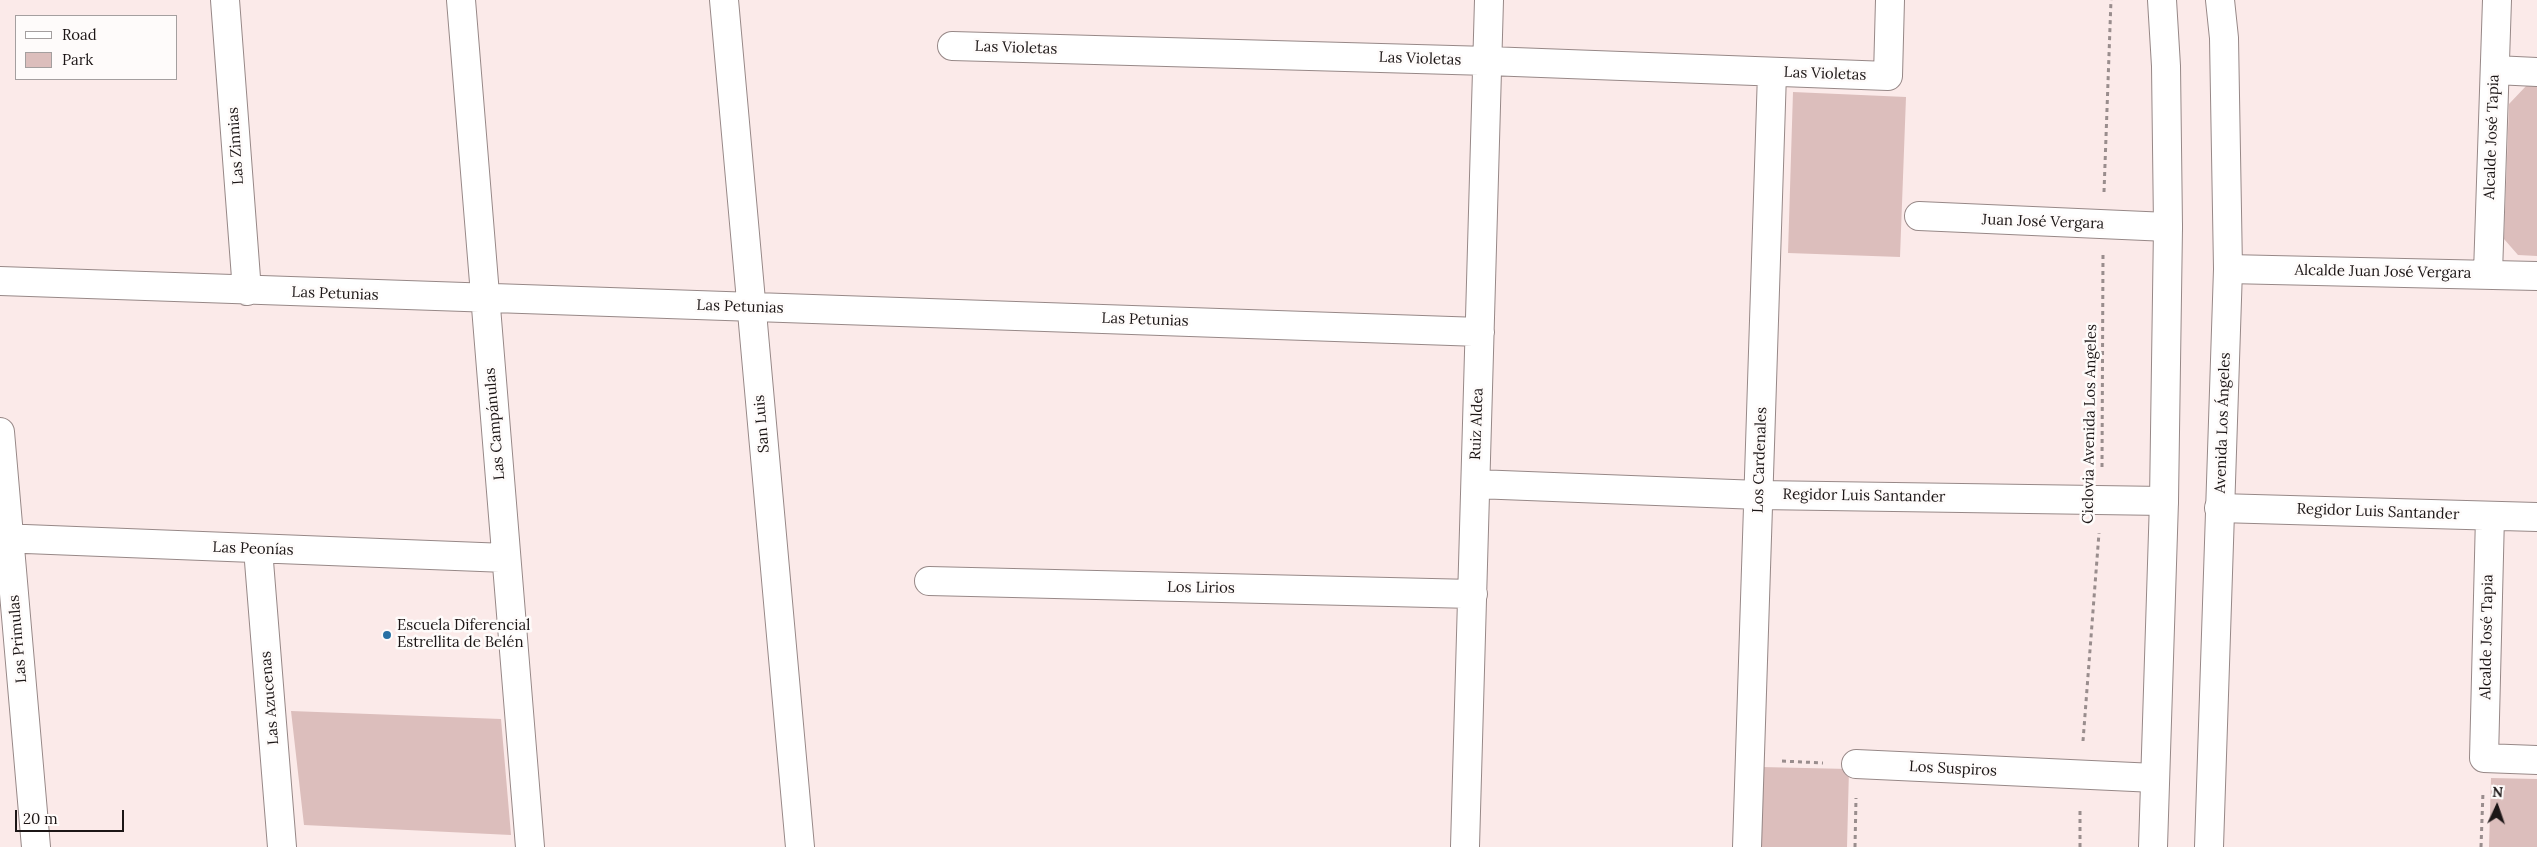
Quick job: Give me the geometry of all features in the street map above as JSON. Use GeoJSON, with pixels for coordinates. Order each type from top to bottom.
{"type":"FeatureCollection","features":[{"type":"Feature","properties":{"kind":"street","name":"Las Zinnias"},"geometry":{"type":"LineString","coordinates":[[224,0],[247,291]]}},
{"type":"Feature","properties":{"kind":"street","name":"Las Campánulas"},"geometry":{"type":"LineString","coordinates":[[461,0],[530,847]]}},
{"type":"Feature","properties":{"kind":"street","name":"San Luis"},"geometry":{"type":"LineString","coordinates":[[724,0],[800,847]]}},
{"type":"Feature","properties":{"kind":"street","name":"Ruiz Aldea"},"geometry":{"type":"LineString","coordinates":[[1465,847],[1489,0]]}},
{"type":"Feature","properties":{"kind":"street","name":"Las Violetas"},"geometry":{"type":"LineString","coordinates":[[952,46],[1488,61],[1888,76],[1890,0]]}},
{"type":"Feature","properties":{"kind":"street"},"geometry":{"type":"LineString","coordinates":[[2153,847],[2164,501],[2168,227],[2166,66],[2162,0]]}},
{"type":"Feature","properties":{"kind":"street","name":"Avenida Los Ángeles"},"geometry":{"type":"LineString","coordinates":[[2208,847],[2228,269],[2224,38],[2220,0]]}},
{"type":"Feature","properties":{"kind":"street","name":"Alcalde José Tapia"},"geometry":{"type":"LineString","coordinates":[[2488,273],[2497,0]]}},
{"type":"Feature","properties":{"kind":"street"},"geometry":{"type":"LineString","coordinates":[[2494,70],[2537,72]]}},
{"type":"Feature","properties":{"kind":"street","name":"Los Cardenales"},"geometry":{"type":"LineString","coordinates":[[1747,847],[1772,72]]}},
{"type":"Feature","properties":{"kind":"street","name":"Juan José Vergara"},"geometry":{"type":"LineString","coordinates":[[1918,216],[2168,227]]}},
{"type":"Feature","properties":{"kind":"street","name":"Alcalde Juan José Vergara"},"geometry":{"type":"LineString","coordinates":[[2228,269],[2488,273],[2537,276]]}},
{"type":"Feature","properties":{"kind":"street","name":"Las Petunias"},"geometry":{"type":"LineString","coordinates":[[0,281],[1480,332]]}},
{"type":"Feature","properties":{"kind":"street","name":"Las Primulas"},"geometry":{"type":"LineString","coordinates":[[0,432],[4,538],[36,847]]}},
{"type":"Feature","properties":{"kind":"street","name":"Regidor Luis Santander"},"geometry":{"type":"LineString","coordinates":[[1476,484],[1759,494],[2164,501]]}},
{"type":"Feature","properties":{"kind":"street","name":"Regidor Luis Santander"},"geometry":{"type":"LineString","coordinates":[[2219,508],[2537,517]]}},
{"type":"Feature","properties":{"kind":"street","name":"Alcalde José Tapia"},"geometry":{"type":"LineString","coordinates":[[2484,758],[2490,516]]}},
{"type":"Feature","properties":{"kind":"street","name":"Las Peonías"},"geometry":{"type":"LineString","coordinates":[[4,538],[258,550],[506,558]]}},
{"type":"Feature","properties":{"kind":"street","name":"Las Azucenas"},"geometry":{"type":"LineString","coordinates":[[258,550],[282,847]]}},
{"type":"Feature","properties":{"kind":"street","name":"Los Lirios"},"geometry":{"type":"LineString","coordinates":[[929,581],[1473,594]]}},
{"type":"Feature","properties":{"kind":"street"},"geometry":{"type":"LineString","coordinates":[[2484,758],[2537,760]]}},
{"type":"Feature","properties":{"kind":"street","name":"Los Suspiros"},"geometry":{"type":"LineString","coordinates":[[1856,764],[2155,778]]}},
{"type":"Feature","properties":{"kind":"path","name":"Ciclovia Avenida Los Angeles"},"geometry":{"type":"LineString","coordinates":[[2080,847],[2081,774],[2102,500],[2103,224],[2112,0]]}},
{"type":"Feature","properties":{"kind":"path"},"geometry":{"type":"LineString","coordinates":[[2481,847],[2484,758]]}},
{"type":"Feature","properties":{"kind":"path"},"geometry":{"type":"LineString","coordinates":[[1750,760],[1856,764],[1855,847]]}},
{"type":"Feature","properties":{"kind":"green space"},"geometry":{"type":"Polygon","coordinates":[[[2527,85],[2537,85],[2537,256],[2518,255],[2504,239],[2509,104],[2527,85]]]}},
{"type":"Feature","properties":{"kind":"green space"},"geometry":{"type":"Polygon","coordinates":[[[1793,92],[1906,97],[1900,257],[1788,253],[1793,92]]]}},
{"type":"Feature","properties":{"kind":"green space"},"geometry":{"type":"Polygon","coordinates":[[[291,711],[501,719],[511,835],[304,825],[291,711]]]}},
{"type":"Feature","properties":{"kind":"green space"},"geometry":{"type":"Polygon","coordinates":[[[1761,767],[1849,769],[1847,847],[1759,847],[1761,767]]]}},
{"type":"Feature","properties":{"kind":"green space"},"geometry":{"type":"Polygon","coordinates":[[[2491,778],[2537,779],[2537,847],[2489,847],[2491,778]]]}},
{"type":"Feature","properties":{"kind":"place","name":"Escuela Diferencial Estrellita de Belén"},"geometry":{"type":"Point","coordinates":[387,635]}}]}
